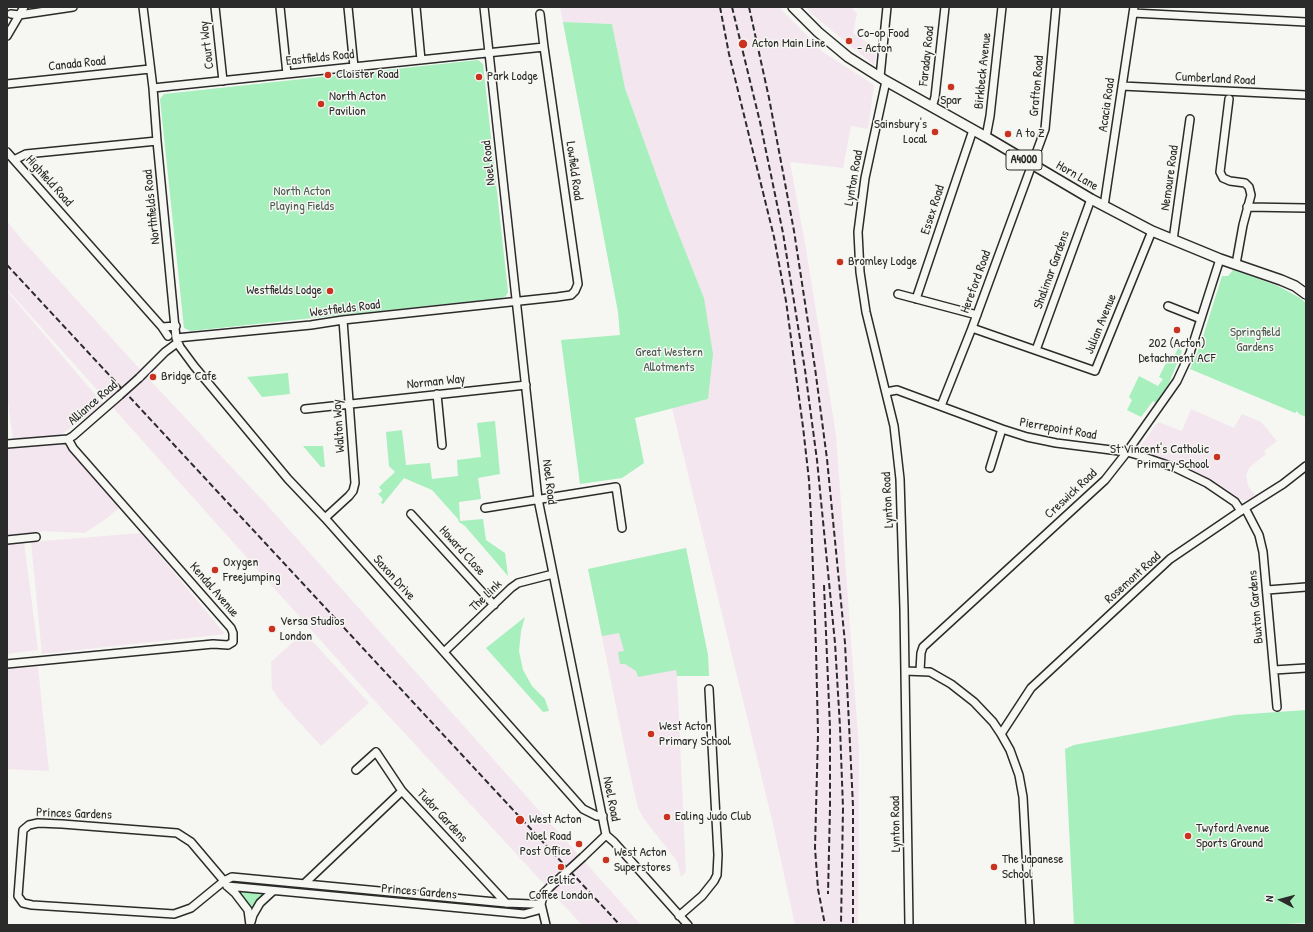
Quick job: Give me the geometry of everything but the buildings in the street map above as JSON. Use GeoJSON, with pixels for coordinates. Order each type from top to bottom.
{"type":"FeatureCollection","features":[{"type":"Feature","properties":{"kind":"main road","name":"Horn Lane"},"geometry":{"type":"LineString","coordinates":[[793,7],[818,32],[848,57],[883,79],[986,137],[1091,199],[1172,240],[1220,259],[1281,280],[1306,294]]}},
{"type":"Feature","properties":{"kind":"street"},"geometry":{"type":"LineString","coordinates":[[7,36],[15,14],[24,7]]}},
{"type":"Feature","properties":{"kind":"street"},"geometry":{"type":"LineString","coordinates":[[15,14],[73,7]]}},
{"type":"Feature","properties":{"kind":"street","name":"Northfields Road"},"geometry":{"type":"LineString","coordinates":[[142,7],[153,88],[177,340]]}},
{"type":"Feature","properties":{"kind":"street","name":"Court Way"},"geometry":{"type":"LineString","coordinates":[[215,7],[223,81]]}},
{"type":"Feature","properties":{"kind":"street"},"geometry":{"type":"LineString","coordinates":[[280,7],[287,74]]}},
{"type":"Feature","properties":{"kind":"street"},"geometry":{"type":"LineString","coordinates":[[348,7],[354,67]]}},
{"type":"Feature","properties":{"kind":"street"},"geometry":{"type":"LineString","coordinates":[[416,7],[421,60]]}},
{"type":"Feature","properties":{"kind":"street","name":"Noel Road"},"geometry":{"type":"LineString","coordinates":[[484,7],[538,499],[606,835],[688,925]]}},
{"type":"Feature","properties":{"kind":"street","name":"Lynton Road"},"geometry":{"type":"LineString","coordinates":[[887,7],[883,79],[865,178],[858,232],[860,272],[866,312],[894,426],[900,479],[909,925]]}},
{"type":"Feature","properties":{"kind":"street","name":"Faraday Road"},"geometry":{"type":"LineString","coordinates":[[932,107],[945,7]]}},
{"type":"Feature","properties":{"kind":"street","name":"Birkbeck Avenue"},"geometry":{"type":"LineString","coordinates":[[986,137],[990,116],[1002,7]]}},
{"type":"Feature","properties":{"kind":"street","name":"Grafton Road"},"geometry":{"type":"LineString","coordinates":[[1032,165],[1045,129],[1056,7]]}},
{"type":"Feature","properties":{"kind":"street"},"geometry":{"type":"LineString","coordinates":[[1133,10],[1306,22]]}},
{"type":"Feature","properties":{"kind":"street","name":"Acacia Road"},"geometry":{"type":"LineString","coordinates":[[1104,206],[1133,10]]}},
{"type":"Feature","properties":{"kind":"street"},"geometry":{"type":"LineString","coordinates":[[490,53],[544,47],[540,14]]}},
{"type":"Feature","properties":{"kind":"street","name":"Lowfield Road"},"geometry":{"type":"LineString","coordinates":[[516,302],[571,295],[575,291],[578,284],[544,47]]}},
{"type":"Feature","properties":{"kind":"street","name":"Eastfields Road"},"geometry":{"type":"LineString","coordinates":[[153,88],[490,53]]}},
{"type":"Feature","properties":{"kind":"street","name":"Canada Road"},"geometry":{"type":"LineString","coordinates":[[7,84],[150,69]]}},
{"type":"Feature","properties":{"kind":"street","name":"Cumberland Road"},"geometry":{"type":"LineString","coordinates":[[1122,86],[1306,95]]}},
{"type":"Feature","properties":{"kind":"street"},"geometry":{"type":"LineString","coordinates":[[1230,99],[1220,172],[1223,178],[1230,181],[1245,183],[1249,187],[1251,195],[1247,207],[1236,264]]}},
{"type":"Feature","properties":{"kind":"street","name":"Nemoure Road"},"geometry":{"type":"LineString","coordinates":[[1172,240],[1190,119]]}},
{"type":"Feature","properties":{"kind":"street","name":"Essex Road"},"geometry":{"type":"LineString","coordinates":[[916,299],[973,130]]}},
{"type":"Feature","properties":{"kind":"street","name":"Highfield Road"},"geometry":{"type":"LineString","coordinates":[[157,140],[26,154],[14,160],[162,327],[168,336]]}},
{"type":"Feature","properties":{"kind":"street"},"geometry":{"type":"LineString","coordinates":[[7,152],[14,160]]}},
{"type":"Feature","properties":{"kind":"street","name":"Hereford Road"},"geometry":{"type":"LineString","coordinates":[[941,406],[977,315],[1032,165]]}},
{"type":"Feature","properties":{"kind":"street","name":"Shalimar Gardens"},"geometry":{"type":"LineString","coordinates":[[1036,350],[1091,199]]}},
{"type":"Feature","properties":{"kind":"street"},"geometry":{"type":"LineString","coordinates":[[1247,207],[1306,208]]}},
{"type":"Feature","properties":{"kind":"street","name":"Julian Avenue"},"geometry":{"type":"LineString","coordinates":[[972,328],[1095,371],[1152,231]]}},
{"type":"Feature","properties":{"kind":"street","name":"Creswick Road"},"geometry":{"type":"LineString","coordinates":[[920,671],[921,653],[924,647],[1104,480],[1127,452],[1177,381],[1190,353],[1220,259]]}},
{"type":"Feature","properties":{"kind":"street"},"geometry":{"type":"LineString","coordinates":[[898,294],[977,315]]}},
{"type":"Feature","properties":{"kind":"street","name":"Westfields Road"},"geometry":{"type":"LineString","coordinates":[[177,340],[343,320],[516,302]]}},
{"type":"Feature","properties":{"kind":"street"},"geometry":{"type":"LineString","coordinates":[[1168,306],[1201,319]]}},
{"type":"Feature","properties":{"kind":"street","name":"Walton Way"},"geometry":{"type":"LineString","coordinates":[[325,518],[349,496],[354,487],[355,479],[343,320]]}},
{"type":"Feature","properties":{"kind":"street"},"geometry":{"type":"LineString","coordinates":[[162,327],[176,326]]}},
{"type":"Feature","properties":{"kind":"street","name":"Alliance Road"},"geometry":{"type":"LineString","coordinates":[[7,444],[68,438],[73,436],[139,378],[177,340]]}},
{"type":"Feature","properties":{"kind":"street","name":"Saxon Drive"},"geometry":{"type":"LineString","coordinates":[[177,340],[194,366],[288,478],[582,809],[597,816],[603,816]]}},
{"type":"Feature","properties":{"kind":"street","name":"Norman Way"},"geometry":{"type":"LineString","coordinates":[[305,409],[526,385]]}},
{"type":"Feature","properties":{"kind":"street","name":"Pierrepoint Road"},"geometry":{"type":"LineString","coordinates":[[886,392],[897,390],[1027,437],[1127,452],[1176,468],[1207,483],[1243,509]]}},
{"type":"Feature","properties":{"kind":"street"},"geometry":{"type":"LineString","coordinates":[[437,394],[442,446]]}},
{"type":"Feature","properties":{"kind":"street"},"geometry":{"type":"LineString","coordinates":[[990,468],[1002,429]]}},
{"type":"Feature","properties":{"kind":"street","name":"Kendal Avenue"},"geometry":{"type":"LineString","coordinates":[[7,664],[213,644],[228,645],[233,642],[231,628],[73,448],[68,438]]}},
{"type":"Feature","properties":{"kind":"street","name":"Rosemont Road"},"geometry":{"type":"LineString","coordinates":[[1001,734],[1031,688],[1170,560],[1243,509],[1283,484],[1306,466]]}},
{"type":"Feature","properties":{"kind":"street"},"geometry":{"type":"LineString","coordinates":[[485,508],[616,487],[622,528]]}},
{"type":"Feature","properties":{"kind":"street","name":"Buxton Gardens"},"geometry":{"type":"LineString","coordinates":[[1243,509],[1260,535],[1267,590],[1278,707]]}},
{"type":"Feature","properties":{"kind":"street","name":"Howard Close"},"geometry":{"type":"LineString","coordinates":[[411,514],[494,605]]}},
{"type":"Feature","properties":{"kind":"street"},"geometry":{"type":"LineString","coordinates":[[7,540],[36,537]]}},
{"type":"Feature","properties":{"kind":"street","name":"The Link"},"geometry":{"type":"LineString","coordinates":[[444,652],[511,588],[518,583],[553,574]]}},
{"type":"Feature","properties":{"kind":"street"},"geometry":{"type":"LineString","coordinates":[[1267,590],[1306,587]]}},
{"type":"Feature","properties":{"kind":"street"},"geometry":{"type":"LineString","coordinates":[[1274,670],[1306,668]]}},
{"type":"Feature","properties":{"kind":"street"},"geometry":{"type":"LineString","coordinates":[[905,671],[930,672],[951,684],[974,702],[993,722],[1010,750],[1019,776],[1023,796],[1030,925]]}},
{"type":"Feature","properties":{"kind":"street"},"geometry":{"type":"LineString","coordinates":[[680,916],[702,896],[717,875],[718,855],[709,689]]}},
{"type":"Feature","properties":{"kind":"street"},"geometry":{"type":"LineString","coordinates":[[356,770],[376,752],[402,790]]}},
{"type":"Feature","properties":{"kind":"street","name":"Tudor Gardens"},"geometry":{"type":"LineString","coordinates":[[305,883],[402,790],[506,903]]}},
{"type":"Feature","properties":{"kind":"street","name":"Princes Gardens"},"geometry":{"type":"LineString","coordinates":[[250,925],[248,910],[235,893],[226,883],[191,842],[177,833],[38,823],[29,825],[23,830],[18,896],[23,903],[32,905],[174,914],[191,908],[226,883],[232,877],[542,906]]}},
{"type":"Feature","properties":{"kind":"street"},"geometry":{"type":"LineString","coordinates":[[546,925],[542,906],[544,893],[606,835]]}},
{"type":"Feature","properties":{"kind":"street"},"geometry":{"type":"LineString","coordinates":[[293,892],[294,882]]}},
{"type":"Feature","properties":{"kind":"street","name":"Princes Gardens"},"geometry":{"type":"LineString","coordinates":[[226,883],[273,890],[524,914],[542,906]]}},
{"type":"Feature","properties":{"kind":"street"},"geometry":{"type":"LineString","coordinates":[[250,925],[253,915],[260,903],[273,890]]}},
{"type":"Feature","properties":{"kind":"shaded area"},"geometry":{"type":"Polygon","coordinates":[[[560,7],[779,7],[823,52],[874,85],[868,129],[851,126],[843,168],[790,162],[806,249],[836,435],[859,750],[858,925],[795,925],[773,824],[672,408],[708,399],[704,298],[669,210],[625,88],[612,24],[563,22],[560,7]]]}},
{"type":"Feature","properties":{"kind":"shaded area"},"geometry":{"type":"Polygon","coordinates":[[[806,7],[851,7],[857,13],[853,33],[877,49],[874,65],[812,14],[806,7]]]}},
{"type":"Feature","properties":{"kind":"shaded area"},"geometry":{"type":"Polygon","coordinates":[[[7,221],[23,241],[147,377],[267,505],[641,925],[582,925],[373,699],[7,289],[7,221]]]}},
{"type":"Feature","properties":{"kind":"shaded area"},"geometry":{"type":"Polygon","coordinates":[[[7,291],[104,405],[57,437],[13,441],[7,393],[7,291]]]}},
{"type":"Feature","properties":{"kind":"shaded area","name":"St Vincent's Catholic Primary School"},"geometry":{"type":"Polygon","coordinates":[[[1191,409],[1234,428],[1242,414],[1261,422],[1277,441],[1264,451],[1266,454],[1250,467],[1246,475],[1248,486],[1255,495],[1247,500],[1242,500],[1217,483],[1170,461],[1145,452],[1141,445],[1158,422],[1182,431],[1191,409]]]}},
{"type":"Feature","properties":{"kind":"shaded area"},"geometry":{"type":"Polygon","coordinates":[[[65,444],[120,507],[85,533],[43,531],[7,536],[7,449],[65,444]]]}},
{"type":"Feature","properties":{"kind":"shaded area"},"geometry":{"type":"Polygon","coordinates":[[[141,533],[225,634],[42,654],[31,542],[141,533]]]}},
{"type":"Feature","properties":{"kind":"shaded area"},"geometry":{"type":"Polygon","coordinates":[[[24,542],[38,650],[7,654],[7,544],[24,542]]]}},
{"type":"Feature","properties":{"kind":"shaded area","name":"West Acton Primary School"},"geometry":{"type":"Polygon","coordinates":[[[686,548],[708,655],[709,676],[677,676],[686,872],[681,877],[677,861],[644,819],[638,808],[588,569],[686,548]]]}},
{"type":"Feature","properties":{"kind":"shaded area"},"geometry":{"type":"Polygon","coordinates":[[[304,632],[369,703],[321,746],[281,702],[272,689],[271,662],[304,632]]]}},
{"type":"Feature","properties":{"kind":"shaded area"},"geometry":{"type":"Polygon","coordinates":[[[38,667],[49,771],[7,769],[7,669],[38,667]]]}},
{"type":"Feature","properties":{"kind":"green space","name":"Great Western Allotments"},"geometry":{"type":"Polygon","coordinates":[[[563,22],[612,24],[625,88],[669,210],[704,298],[713,354],[708,399],[635,418],[644,463],[622,478],[580,484],[561,340],[620,335],[618,312],[563,22]]]}},
{"type":"Feature","properties":{"kind":"green space","name":"North Acton Playing Fields"},"geometry":{"type":"Polygon","coordinates":[[[478,60],[483,64],[508,292],[506,296],[501,298],[191,331],[184,328],[160,99],[164,94],[478,60]]]}},
{"type":"Feature","properties":{"kind":"green space","name":"Springfield Gardens"},"geometry":{"type":"Polygon","coordinates":[[[1233,270],[1278,286],[1306,303],[1306,417],[1299,414],[1297,411],[1295,413],[1190,369],[1200,346],[1222,276],[1228,276],[1233,270]]]}},
{"type":"Feature","properties":{"kind":"green space"},"geometry":{"type":"Polygon","coordinates":[[[1178,348],[1182,351],[1169,383],[1156,403],[1153,401],[1141,417],[1127,410],[1132,400],[1129,397],[1139,376],[1158,386],[1163,379],[1159,377],[1169,357],[1173,359],[1178,348]]]}},
{"type":"Feature","properties":{"kind":"green space"},"geometry":{"type":"Polygon","coordinates":[[[288,373],[290,394],[262,397],[247,377],[288,373]]]}},
{"type":"Feature","properties":{"kind":"green space"},"geometry":{"type":"Polygon","coordinates":[[[495,421],[500,474],[478,478],[481,499],[459,502],[460,521],[483,519],[486,540],[505,553],[508,576],[432,490],[404,478],[383,504],[381,503],[383,499],[378,494],[382,491],[379,487],[395,472],[389,466],[386,432],[402,430],[406,465],[430,463],[432,479],[458,476],[457,460],[481,457],[477,423],[495,421]]]}},
{"type":"Feature","properties":{"kind":"green space"},"geometry":{"type":"Polygon","coordinates":[[[303,446],[323,446],[325,467],[321,467],[303,446]]]}},
{"type":"Feature","properties":{"kind":"green space"},"geometry":{"type":"Polygon","coordinates":[[[686,548],[708,655],[709,676],[677,676],[676,670],[638,677],[636,671],[625,664],[620,664],[618,652],[624,651],[619,633],[602,636],[588,569],[686,548]]]}},
{"type":"Feature","properties":{"kind":"green space"},"geometry":{"type":"Polygon","coordinates":[[[525,617],[521,631],[519,651],[523,670],[532,686],[545,699],[549,711],[543,712],[486,648],[525,617]]]}},
{"type":"Feature","properties":{"kind":"green space","name":"Twyford Avenue Sports Ground"},"geometry":{"type":"Polygon","coordinates":[[[1306,710],[1306,923],[1266,925],[1074,925],[1065,749],[1074,745],[1235,715],[1306,710]]]}},
{"type":"Feature","properties":{"kind":"green space"},"geometry":{"type":"Polygon","coordinates":[[[238,891],[266,892],[253,911],[251,911],[248,904],[238,891]]]}},
{"type":"Feature","properties":{"kind":"railway"},"geometry":{"type":"LineString","coordinates":[[720,7],[729,54],[774,237],[786,301],[803,427],[809,480],[816,648],[818,734],[815,848],[818,889],[825,925]]}},
{"type":"Feature","properties":{"kind":"railway"},"geometry":{"type":"LineString","coordinates":[[732,7],[760,122],[783,233],[805,370],[817,460],[835,643],[840,727],[843,808],[841,925]]}},
{"type":"Feature","properties":{"kind":"railway"},"geometry":{"type":"LineString","coordinates":[[749,7],[769,98],[794,231],[827,459],[845,643],[853,806],[853,925]]}},
{"type":"Feature","properties":{"kind":"railway"},"geometry":{"type":"LineString","coordinates":[[7,265],[620,925]]}},
{"type":"Feature","properties":{"kind":"railway"},"geometry":{"type":"LineString","coordinates":[[824,585],[830,728],[828,894]]}},
{"type":"Feature","properties":{"kind":"place","name":"Co-op Food - Acton"},"geometry":{"type":"Point","coordinates":[849,41]}},
{"type":"Feature","properties":{"kind":"place","name":"Acton Main Line"},"geometry":{"type":"Point","coordinates":[743,44]}},
{"type":"Feature","properties":{"kind":"place","name":"Cloister Road"},"geometry":{"type":"Point","coordinates":[328,75]}},
{"type":"Feature","properties":{"kind":"place","name":"Park Lodge"},"geometry":{"type":"Point","coordinates":[479,77]}},
{"type":"Feature","properties":{"kind":"place","name":"Spar"},"geometry":{"type":"Point","coordinates":[951,87]}},
{"type":"Feature","properties":{"kind":"place","name":"North Acton Pavilion"},"geometry":{"type":"Point","coordinates":[321,104]}},
{"type":"Feature","properties":{"kind":"place","name":"Sainsbury's Local"},"geometry":{"type":"Point","coordinates":[935,132]}},
{"type":"Feature","properties":{"kind":"place","name":"A to Z"},"geometry":{"type":"Point","coordinates":[1008,134]}},
{"type":"Feature","properties":{"kind":"place","name":"Bromley Lodge"},"geometry":{"type":"Point","coordinates":[840,262]}},
{"type":"Feature","properties":{"kind":"place","name":"Westfields Lodge"},"geometry":{"type":"Point","coordinates":[330,291]}},
{"type":"Feature","properties":{"kind":"place","name":"202 (Acton) Detachment ACF"},"geometry":{"type":"Point","coordinates":[1177,330]}},
{"type":"Feature","properties":{"kind":"place","name":"Bridge Cafe"},"geometry":{"type":"Point","coordinates":[153,377]}},
{"type":"Feature","properties":{"kind":"place","name":"St Vincent's Catholic Primary School"},"geometry":{"type":"Point","coordinates":[1217,457]}},
{"type":"Feature","properties":{"kind":"place","name":"Oxygen Freejumping"},"geometry":{"type":"Point","coordinates":[215,570]}},
{"type":"Feature","properties":{"kind":"place","name":"Versa Studios London"},"geometry":{"type":"Point","coordinates":[272,629]}},
{"type":"Feature","properties":{"kind":"place","name":"West Acton Primary School"},"geometry":{"type":"Point","coordinates":[651,734]}},
{"type":"Feature","properties":{"kind":"place","name":"Ealing Judo Club"},"geometry":{"type":"Point","coordinates":[667,817]}},
{"type":"Feature","properties":{"kind":"place","name":"West Acton"},"geometry":{"type":"Point","coordinates":[520,820]}},
{"type":"Feature","properties":{"kind":"place","name":"Twyford Avenue Sports Ground"},"geometry":{"type":"Point","coordinates":[1188,836]}},
{"type":"Feature","properties":{"kind":"place","name":"Noel Road Post Office"},"geometry":{"type":"Point","coordinates":[579,844]}},
{"type":"Feature","properties":{"kind":"place","name":"West Acton Superstores"},"geometry":{"type":"Point","coordinates":[606,860]}},
{"type":"Feature","properties":{"kind":"place","name":"Celtic Coffee London"},"geometry":{"type":"Point","coordinates":[561,867]}},
{"type":"Feature","properties":{"kind":"place","name":"The Japanese School"},"geometry":{"type":"Point","coordinates":[994,867]}}]}
